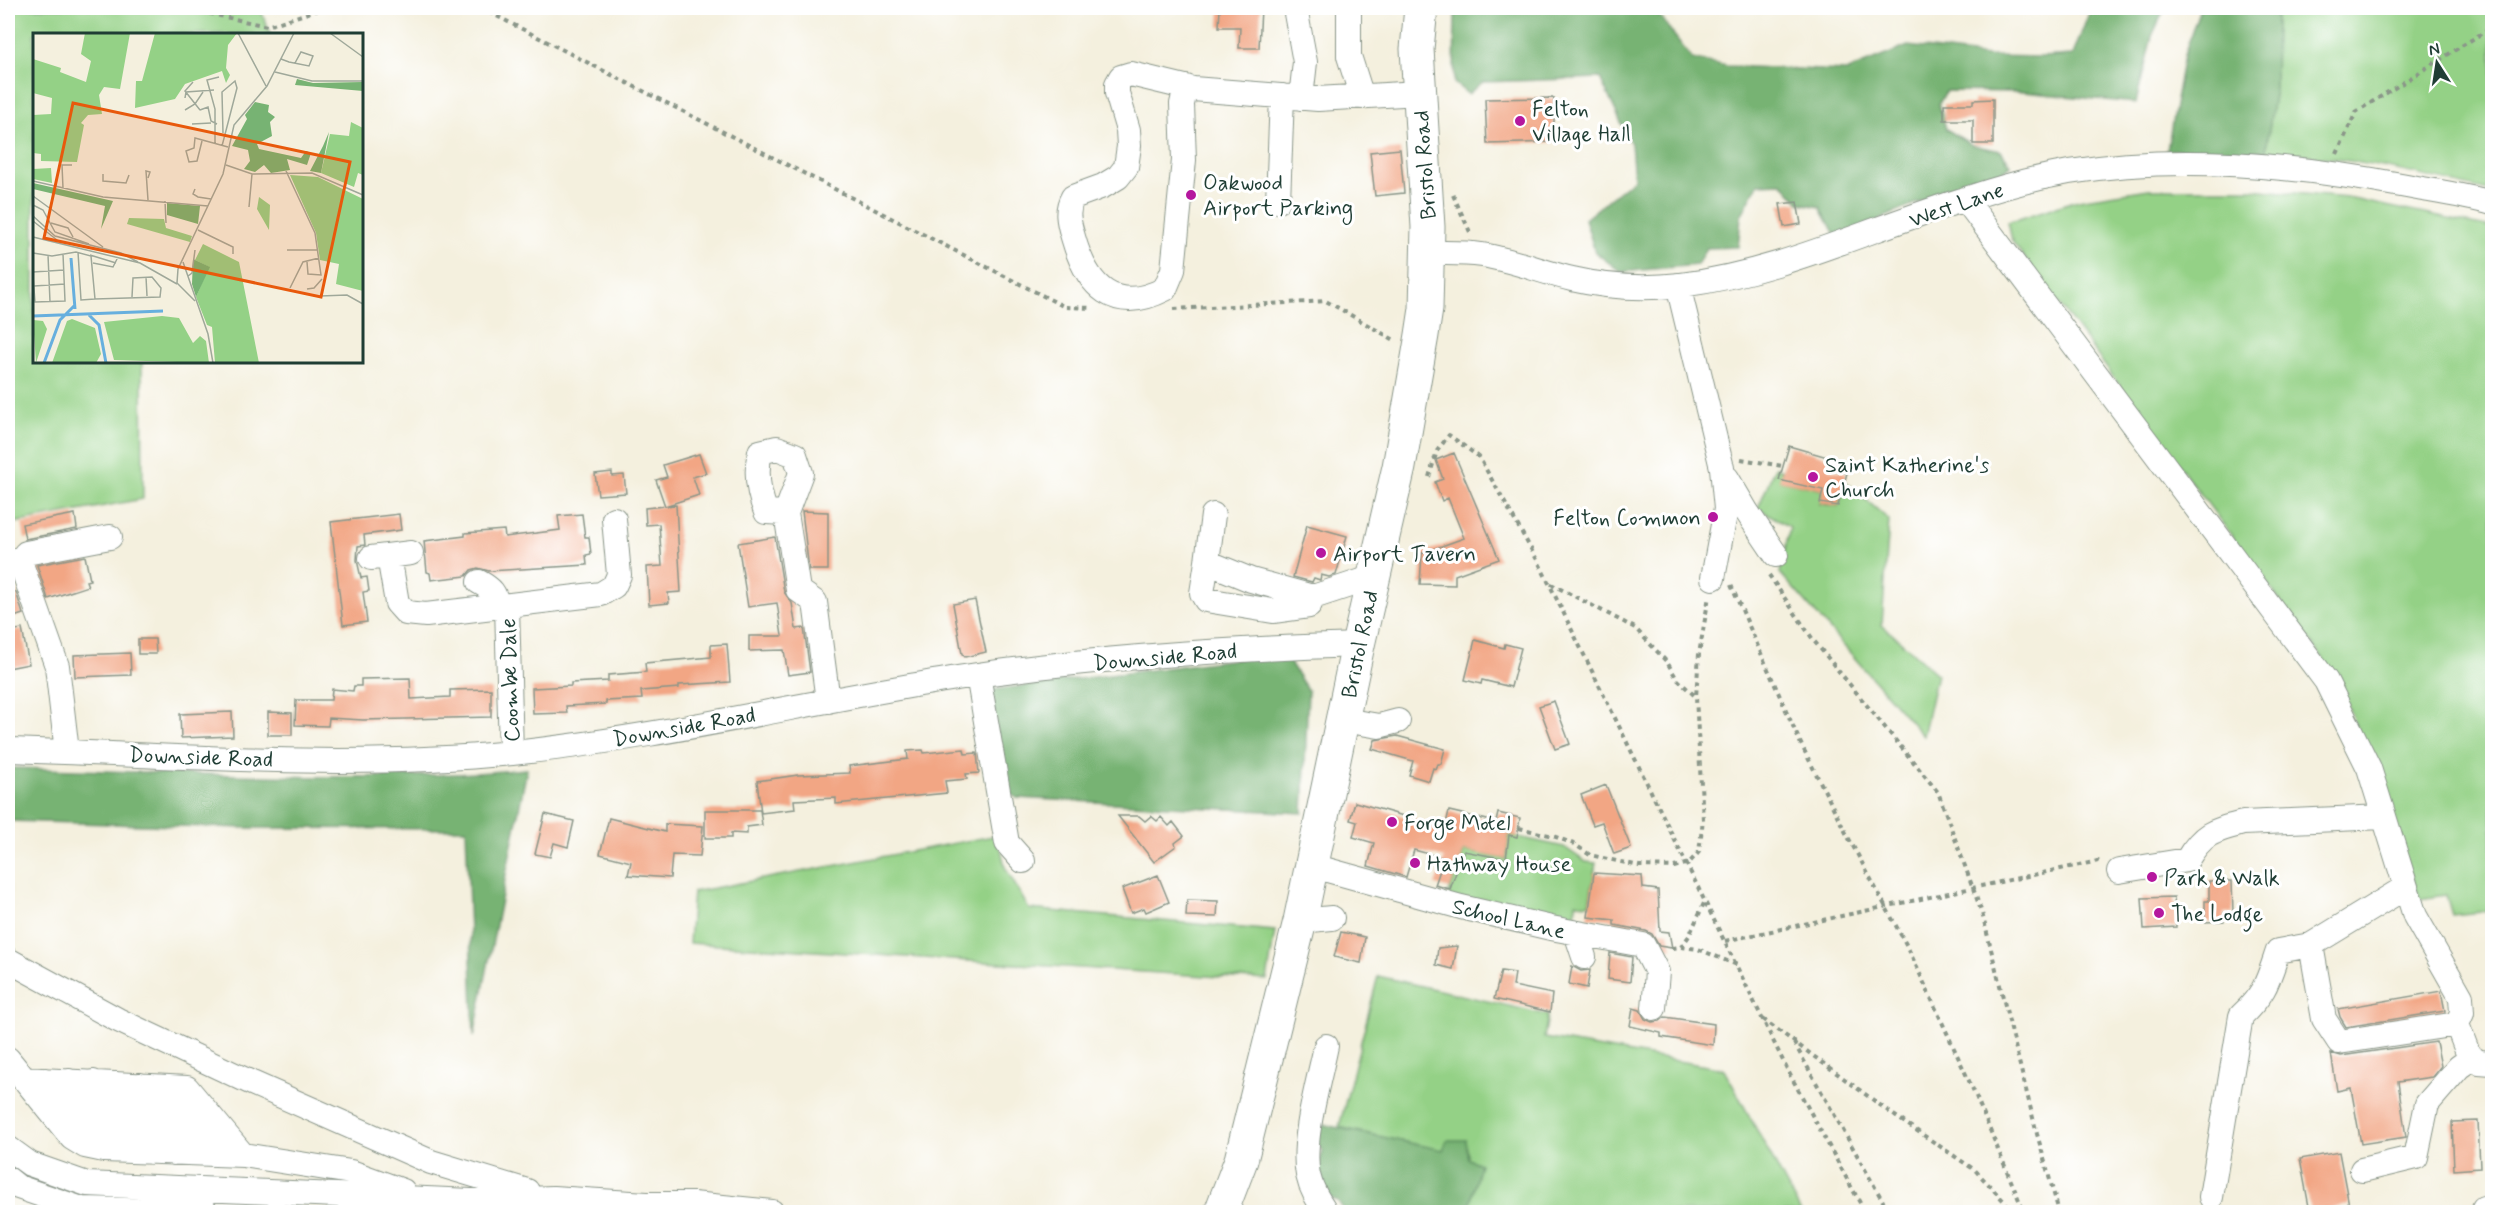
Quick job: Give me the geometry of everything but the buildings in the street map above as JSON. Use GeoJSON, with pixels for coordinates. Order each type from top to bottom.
{"type":"FeatureCollection","features":[{"type":"Feature","properties":{"kind":"highway","name":"Bristol Road"},"geometry":{"type":"LineString","coordinates":[[1221,1212],[1239,1166],[1316,919],[1313,866],[1358,645],[1399,467],[1419,354],[1426,309],[1428,253],[1419,93],[1418,49],[1421,8]]}},
{"type":"Feature","properties":{"kind":"highway","name":"Bristol Road"},"geometry":{"type":"LineString","coordinates":[[1239,1166],[1245,1183],[1248,1212]]}},
{"type":"Feature","properties":{"kind":"street"},"geometry":{"type":"LineString","coordinates":[[1278,201],[1291,97],[1305,62],[1296,8]]}},
{"type":"Feature","properties":{"kind":"street"},"geometry":{"type":"LineString","coordinates":[[1349,8],[1349,56],[1362,96]]}},
{"type":"Feature","properties":{"kind":"street"},"geometry":{"type":"LineString","coordinates":[[1186,87],[1182,104],[1184,159],[1173,270],[1165,289],[1148,298],[1129,300],[1111,296],[1096,285],[1085,269],[1076,248],[1068,218],[1068,205],[1073,197],[1118,177],[1126,166],[1129,146],[1128,130],[1117,93],[1117,84],[1121,77],[1131,74],[1186,87],[1291,97],[1419,93]]}},
{"type":"Feature","properties":{"kind":"street","name":"West Lane"},"geometry":{"type":"LineString","coordinates":[[1428,253],[1460,253],[1494,258],[1574,279],[1622,286],[1678,285],[1719,279],[1818,252],[1965,198],[2016,184],[2069,172],[2131,165],[2189,163],[2261,165],[2333,172],[2493,203]]}},
{"type":"Feature","properties":{"kind":"street"},"geometry":{"type":"LineString","coordinates":[[1965,198],[2326,681],[2369,768],[2415,916],[2461,997],[2462,1013],[2457,1024],[2469,1056],[2482,1060]]}},
{"type":"Feature","properties":{"kind":"street"},"geometry":{"type":"LineString","coordinates":[[1678,285],[1720,462],[1726,509],[1713,578]]}},
{"type":"Feature","properties":{"kind":"street"},"geometry":{"type":"LineString","coordinates":[[1720,462],[1769,560]]}},
{"type":"Feature","properties":{"kind":"street"},"geometry":{"type":"LineString","coordinates":[[786,513],[798,590],[815,602],[828,701]]}},
{"type":"Feature","properties":{"kind":"street"},"geometry":{"type":"LineString","coordinates":[[1213,515],[1202,593],[1206,600],[1273,611],[1309,606],[1313,597]]}},
{"type":"Feature","properties":{"kind":"street","name":"Coombe Dale"},"geometry":{"type":"LineString","coordinates":[[390,556],[397,603],[406,613],[426,615],[601,594],[614,586],[619,575],[614,519]]}},
{"type":"Feature","properties":{"kind":"street"},"geometry":{"type":"LineString","coordinates":[[68,752],[57,666],[22,567],[22,558],[26,553],[110,537]]}},
{"type":"Feature","properties":{"kind":"street"},"geometry":{"type":"LineString","coordinates":[[1207,562],[1251,580],[1313,597],[1374,577]]}},
{"type":"Feature","properties":{"kind":"street"},"geometry":{"type":"LineString","coordinates":[[479,582],[490,588],[502,607]]}},
{"type":"Feature","properties":{"kind":"street","name":"Coombe Dale"},"geometry":{"type":"LineString","coordinates":[[502,607],[511,753]]}},
{"type":"Feature","properties":{"kind":"street","name":"Downside Road"},"geometry":{"type":"LineString","coordinates":[[8,750],[306,760],[436,759],[575,746],[978,675],[1165,653],[1358,645]]}},
{"type":"Feature","properties":{"kind":"street"},"geometry":{"type":"LineString","coordinates":[[978,675],[1007,843],[1023,861]]}},
{"type":"Feature","properties":{"kind":"street"},"geometry":{"type":"LineString","coordinates":[[1343,720],[1379,726],[1398,721]]}},
{"type":"Feature","properties":{"kind":"street"},"geometry":{"type":"LineString","coordinates":[[2120,870],[2187,860],[2198,841],[2220,829],[2243,824],[2384,816]]}},
{"type":"Feature","properties":{"kind":"street","name":"School Lane"},"geometry":{"type":"LineString","coordinates":[[1313,866],[1461,907],[1576,933],[1644,945],[1657,972],[1654,1008]]}},
{"type":"Feature","properties":{"kind":"street"},"geometry":{"type":"LineString","coordinates":[[2211,1197],[2241,1016],[2259,999],[2266,987],[2278,951],[2311,945],[2406,887]]}},
{"type":"Feature","properties":{"kind":"street"},"geometry":{"type":"LineString","coordinates":[[1576,933],[1584,957]]}},
{"type":"Feature","properties":{"kind":"street"},"geometry":{"type":"LineString","coordinates":[[2311,945],[2324,1019],[2339,1041],[2457,1024]]}},
{"type":"Feature","properties":{"kind":"street"},"geometry":{"type":"LineString","coordinates":[[8,960],[118,1020],[252,1083],[431,1162],[490,1182],[553,1198]]}},
{"type":"Feature","properties":{"kind":"street"},"geometry":{"type":"LineString","coordinates":[[1326,1046],[1306,1158],[1311,1186],[1326,1212]]}},
{"type":"Feature","properties":{"kind":"street"},"geometry":{"type":"LineString","coordinates":[[8,1059],[93,1082],[174,1153]]}},
{"type":"Feature","properties":{"kind":"street"},"geometry":{"type":"LineString","coordinates":[[2362,1170],[2415,1157],[2427,1104],[2459,1067],[2482,1060]]}},
{"type":"Feature","properties":{"kind":"street"},"geometry":{"type":"LineString","coordinates":[[93,1082],[72,1138],[85,1146],[351,1172],[425,1199]]}},
{"type":"Feature","properties":{"kind":"street"},"geometry":{"type":"LineString","coordinates":[[93,1082],[174,1153]]}},
{"type":"Feature","properties":{"kind":"street"},"geometry":{"type":"LineString","coordinates":[[93,1082],[174,1153]]}},
{"type":"Feature","properties":{"kind":"street"},"geometry":{"type":"LineString","coordinates":[[8,1149],[30,1164],[87,1184],[471,1202],[553,1198],[647,1204],[693,1204],[763,1212]]}},
{"type":"Feature","properties":{"kind":"street"},"geometry":{"type":"LineString","coordinates":[[8,1179],[18,1187],[82,1209],[206,1212]]}},
{"type":"Feature","properties":{"kind":"path"},"geometry":{"type":"LineString","coordinates":[[183,8],[267,26],[324,8]]}},
{"type":"Feature","properties":{"kind":"path"},"geometry":{"type":"LineString","coordinates":[[481,8],[1065,307],[1100,308]]}},
{"type":"Feature","properties":{"kind":"path"},"geometry":{"type":"LineString","coordinates":[[2333,172],[2335,158],[2356,112],[2493,27]]}},
{"type":"Feature","properties":{"kind":"path"},"geometry":{"type":"LineString","coordinates":[[1450,189],[1468,229],[1474,236]]}},
{"type":"Feature","properties":{"kind":"path"},"geometry":{"type":"LineString","coordinates":[[1168,309],[1326,301],[1419,354]]}},
{"type":"Feature","properties":{"kind":"path"},"geometry":{"type":"LineString","coordinates":[[1429,477],[1437,452],[1449,435],[1479,457],[1550,583],[1788,1071],[1865,1212]]}},
{"type":"Feature","properties":{"kind":"path"},"geometry":{"type":"LineString","coordinates":[[1720,462],[1783,466]]}},
{"type":"Feature","properties":{"kind":"path"},"geometry":{"type":"LineString","coordinates":[[1718,551],[1758,650],[1800,741],[1908,948],[1975,1094],[2024,1212]]}},
{"type":"Feature","properties":{"kind":"path"},"geometry":{"type":"LineString","coordinates":[[1769,560],[1814,641],[1938,792],[1982,913],[2034,1122],[2060,1212]]}},
{"type":"Feature","properties":{"kind":"path"},"geometry":{"type":"LineString","coordinates":[[1519,828],[1553,836],[1574,844],[1590,855],[1639,866],[1674,867],[1687,864],[1700,852],[1703,820],[1696,697],[1699,654],[1713,578]]}},
{"type":"Feature","properties":{"kind":"path"},"geometry":{"type":"LineString","coordinates":[[1550,583],[1635,628],[1655,648],[1677,679],[1696,697]]}},
{"type":"Feature","properties":{"kind":"path"},"geometry":{"type":"LineString","coordinates":[[1725,941],[2098,861],[2120,870]]}},
{"type":"Feature","properties":{"kind":"path"},"geometry":{"type":"LineString","coordinates":[[1681,947],[1689,936],[1705,901]]}},
{"type":"Feature","properties":{"kind":"path"},"geometry":{"type":"LineString","coordinates":[[1672,948],[1698,950],[1737,965]]}},
{"type":"Feature","properties":{"kind":"path"},"geometry":{"type":"LineString","coordinates":[[1762,1018],[1975,1170],[2014,1212]]}},
{"type":"Feature","properties":{"kind":"path"},"geometry":{"type":"LineString","coordinates":[[1793,1041],[1889,1212]]}},
{"type":"Feature","properties":{"kind":"green space"},"geometry":{"type":"Polygon","coordinates":[[[8,8],[260,8],[270,33],[33,33],[33,363],[142,363],[143,499],[8,524],[8,8]]]}},
{"type":"Feature","properties":{"kind":"green space"},"geometry":{"type":"Polygon","coordinates":[[[1455,8],[1682,8],[1658,14],[1692,59],[1727,66],[1846,71],[1908,46],[1987,56],[2073,55],[2091,8],[2165,8],[2152,36],[2136,103],[2023,92],[1946,91],[1939,104],[1946,129],[1972,145],[2001,151],[2011,165],[1995,178],[1949,189],[1837,238],[1820,207],[1800,203],[1782,183],[1758,184],[1741,216],[1738,247],[1706,248],[1697,265],[1621,272],[1595,252],[1585,219],[1634,179],[1631,144],[1600,78],[1483,82],[1468,94],[1454,83],[1455,8]]]}},
{"type":"Feature","properties":{"kind":"green space"},"geometry":{"type":"Polygon","coordinates":[[[2200,8],[2276,8],[2275,88],[2266,151],[2167,150],[2184,55],[2200,8]]]}},
{"type":"Feature","properties":{"kind":"green space"},"geometry":{"type":"Polygon","coordinates":[[[2276,8],[2492,8],[2492,192],[2352,161],[2266,151],[2275,88],[2276,8]]]}},
{"type":"Feature","properties":{"kind":"green space"},"geometry":{"type":"Polygon","coordinates":[[[2149,189],[2251,189],[2348,198],[2492,228],[2492,911],[2452,915],[2446,895],[2420,899],[2337,677],[2012,241],[2008,222],[2078,200],[2149,189]]]}},
{"type":"Feature","properties":{"kind":"green space"},"geometry":{"type":"Polygon","coordinates":[[[1775,467],[1782,470],[1780,480],[1823,490],[1820,504],[1838,506],[1845,481],[1889,520],[1882,625],[1937,674],[1923,736],[1780,573],[1790,527],[1758,508],[1775,467]]]}},
{"type":"Feature","properties":{"kind":"green space"},"geometry":{"type":"Polygon","coordinates":[[[1284,653],[1308,691],[1303,813],[1017,798],[1003,789],[992,690],[1284,653]]]}},
{"type":"Feature","properties":{"kind":"green space"},"geometry":{"type":"Polygon","coordinates":[[[8,768],[333,777],[462,774],[527,769],[474,1036],[466,829],[247,828],[8,821],[8,768]]]}},
{"type":"Feature","properties":{"kind":"green space"},"geometry":{"type":"Polygon","coordinates":[[[998,835],[1005,867],[1029,909],[1275,931],[1267,980],[689,943],[693,892],[998,835]]]}},
{"type":"Feature","properties":{"kind":"green space"},"geometry":{"type":"Polygon","coordinates":[[[1509,835],[1564,847],[1586,862],[1596,863],[1589,904],[1576,903],[1575,925],[1447,899],[1464,851],[1506,859],[1509,835]]]}},
{"type":"Feature","properties":{"kind":"green space"},"geometry":{"type":"Polygon","coordinates":[[[1378,976],[1548,1015],[1544,1038],[1724,1069],[1801,1212],[1468,1212],[1470,1201],[1466,1153],[1443,1151],[1339,1127],[1378,976]]]}},
{"type":"Feature","properties":{"kind":"green space"},"geometry":{"type":"Polygon","coordinates":[[[1325,1125],[1443,1150],[1447,1140],[1466,1140],[1468,1159],[1480,1164],[1468,1212],[1345,1212],[1338,1201],[1330,1198],[1322,1185],[1318,1167],[1323,1151],[1316,1142],[1318,1128],[1325,1125]]]}},
{"type":"Feature","properties":{"kind":"place","name":"Felton Village Hall"},"geometry":{"type":"Point","coordinates":[1520,121]}},
{"type":"Feature","properties":{"kind":"place","name":"Oakwood Airport Parking"},"geometry":{"type":"Point","coordinates":[1191,195]}},
{"type":"Feature","properties":{"kind":"place","name":"Saint Katherine's Church"},"geometry":{"type":"Point","coordinates":[1813,477]}},
{"type":"Feature","properties":{"kind":"place","name":"Felton Common"},"geometry":{"type":"Point","coordinates":[1713,517]}},
{"type":"Feature","properties":{"kind":"place","name":"Airport Tavern"},"geometry":{"type":"Point","coordinates":[1321,553]}},
{"type":"Feature","properties":{"kind":"place","name":"Forge Motel"},"geometry":{"type":"Point","coordinates":[1392,822]}},
{"type":"Feature","properties":{"kind":"place","name":"Hathway House"},"geometry":{"type":"Point","coordinates":[1415,863]}},
{"type":"Feature","properties":{"kind":"place","name":"Park & Walk"},"geometry":{"type":"Point","coordinates":[2152,877]}},
{"type":"Feature","properties":{"kind":"place","name":"The Lodge"},"geometry":{"type":"Point","coordinates":[2159,913]}}]}
